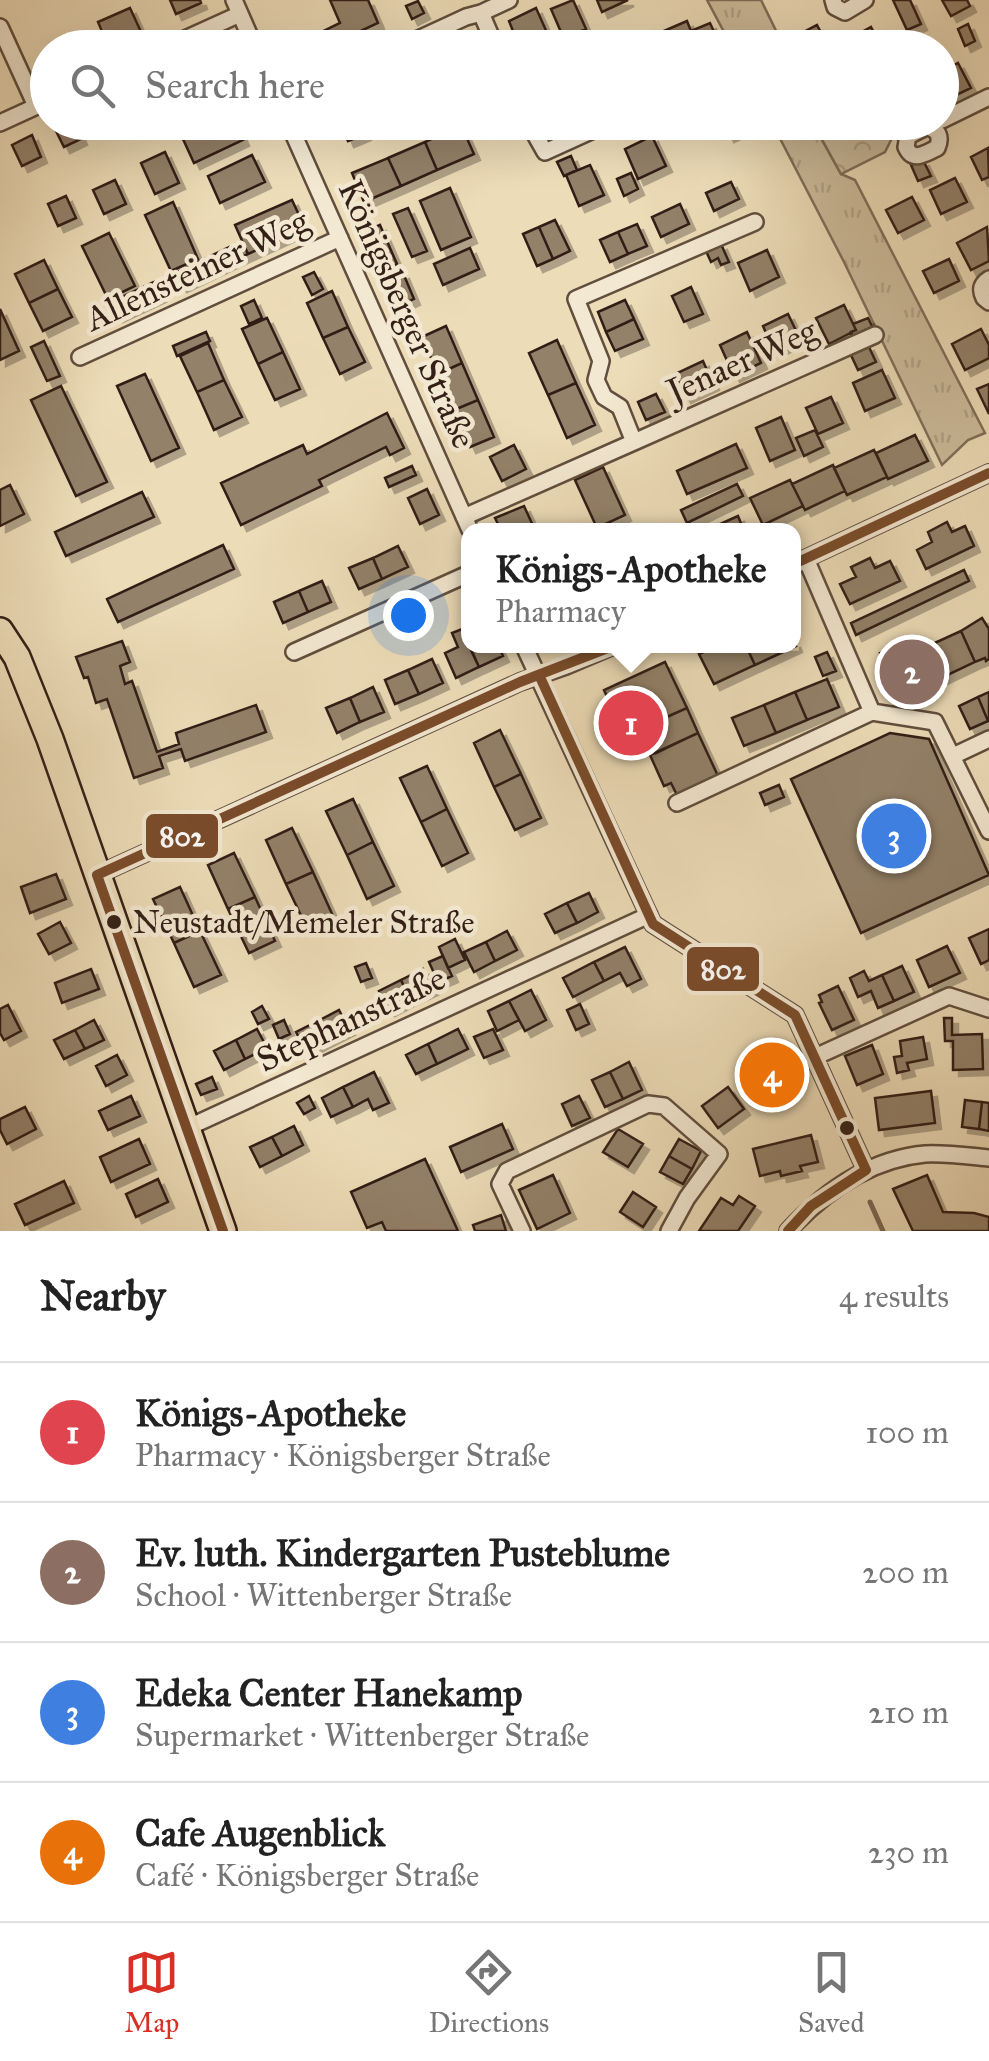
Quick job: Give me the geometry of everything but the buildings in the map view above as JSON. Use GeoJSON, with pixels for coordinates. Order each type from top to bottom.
{"type":"FeatureCollection","features":[{"type":"Feature","properties":{"kind":"main road"},"geometry":{"type":"LineString","coordinates":[[0,631],[24,673],[224,1231]]}},
{"type":"Feature","properties":{"kind":"street"},"geometry":{"type":"LineString","coordinates":[[438,30],[509,0]]}},
{"type":"Feature","properties":{"kind":"street"},"geometry":{"type":"LineString","coordinates":[[833,0],[835,7],[846,12],[865,0]]}},
{"type":"Feature","properties":{"kind":"street"},"geometry":{"type":"LineString","coordinates":[[197,30],[237,7],[247,30]]}},
{"type":"Feature","properties":{"kind":"street"},"geometry":{"type":"LineString","coordinates":[[481,13],[488,30]]}},
{"type":"Feature","properties":{"kind":"street"},"geometry":{"type":"LineString","coordinates":[[0,26],[30,82]]}},
{"type":"Feature","properties":{"kind":"street"},"geometry":{"type":"LineString","coordinates":[[959,112],[989,98]]}},
{"type":"Feature","properties":{"kind":"street"},"geometry":{"type":"LineString","coordinates":[[0,123],[30,109]]}},
{"type":"Feature","properties":{"kind":"street","name":"Königsberger Straße"},"geometry":{"type":"LineString","coordinates":[[296,140],[467,523]]}},
{"type":"Feature","properties":{"kind":"street"},"geometry":{"type":"LineString","coordinates":[[538,140],[544,152],[571,140]]}},
{"type":"Feature","properties":{"kind":"street"},"geometry":{"type":"LineString","coordinates":[[634,442],[620,407],[604,397],[596,380],[601,361],[576,299],[755,222]]}},
{"type":"Feature","properties":{"kind":"street","name":"Allensteiner Weg"},"geometry":{"type":"LineString","coordinates":[[80,358],[340,238]]}},
{"type":"Feature","properties":{"kind":"street"},"geometry":{"type":"LineString","coordinates":[[989,280],[982,287],[989,302]]}},
{"type":"Feature","properties":{"kind":"street","name":"Jenaer Weg"},"geometry":{"type":"LineString","coordinates":[[469,523],[634,442],[875,335]]}},
{"type":"Feature","properties":{"kind":"street"},"geometry":{"type":"LineString","coordinates":[[801,562],[989,473]]}},
{"type":"Feature","properties":{"kind":"street"},"geometry":{"type":"LineString","coordinates":[[801,564],[872,712]]}},
{"type":"Feature","properties":{"kind":"street"},"geometry":{"type":"LineString","coordinates":[[294,652],[461,577]]}},
{"type":"Feature","properties":{"kind":"street"},"geometry":{"type":"LineString","coordinates":[[528,653],[653,924],[795,1014],[866,1170]]}},
{"type":"Feature","properties":{"kind":"street"},"geometry":{"type":"LineString","coordinates":[[97,874],[502,690],[596,653]]}},
{"type":"Feature","properties":{"kind":"street"},"geometry":{"type":"LineString","coordinates":[[676,803],[872,712],[936,722],[985,812],[989,831]]}},
{"type":"Feature","properties":{"kind":"street"},"geometry":{"type":"LineString","coordinates":[[953,756],[989,739]]}},
{"type":"Feature","properties":{"kind":"street","name":"Stephanstraße"},"geometry":{"type":"LineString","coordinates":[[187,1128],[649,915]]}},
{"type":"Feature","properties":{"kind":"street"},"geometry":{"type":"LineString","coordinates":[[815,1056],[948,996],[989,1010]]}},
{"type":"Feature","properties":{"kind":"street"},"geometry":{"type":"LineString","coordinates":[[522,1231],[500,1184],[507,1171],[648,1104],[664,1106],[719,1154],[686,1198],[669,1231]]}},
{"type":"Feature","properties":{"kind":"street"},"geometry":{"type":"LineString","coordinates":[[788,1231],[811,1206],[866,1170],[924,1154],[989,1158]]}},
{"type":"Feature","properties":{"kind":"green space"},"geometry":{"type":"Polygon","coordinates":[[[707,0],[761,0],[776,30],[723,30],[707,0]]]}},
{"type":"Feature","properties":{"kind":"green space"},"geometry":{"type":"Polygon","coordinates":[[[781,140],[822,140],[841,174],[855,180],[985,433],[968,440],[942,465],[781,140]]]}},
{"type":"Feature","properties":{"kind":"green space"},"geometry":{"type":"Polygon","coordinates":[[[822,140],[891,140],[885,152],[841,174],[822,140]]]}},
{"type":"Feature","properties":{"kind":"waterway"},"geometry":{"type":"LineString","coordinates":[[870,1202],[883,1231]]}},
{"type":"Feature","properties":{"kind":"transit line","name":"802"},"geometry":{"type":"LineString","coordinates":[[801,561],[989,473]]}},
{"type":"Feature","properties":{"kind":"transit line","name":"802"},"geometry":{"type":"LineString","coordinates":[[223,1231],[97,875],[520,682],[595,653]]}},
{"type":"Feature","properties":{"kind":"transit line","name":"802"},"geometry":{"type":"LineString","coordinates":[[540,677],[653,924],[795,1015],[866,1170],[811,1206],[788,1231]]}},
{"type":"Feature","properties":{"kind":"place","name":"Ev. luth. Kindergarten Pusteblume"},"geometry":{"type":"Point","coordinates":[912,672]}},
{"type":"Feature","properties":{"kind":"place","name":"Königs-Apotheke"},"geometry":{"type":"Point","coordinates":[631,723]}},
{"type":"Feature","properties":{"kind":"place","name":"Edeka Center Hanekamp"},"geometry":{"type":"Point","coordinates":[894,836]}},
{"type":"Feature","properties":{"kind":"place","name":"Neustadt/Memeler Straße"},"geometry":{"type":"Point","coordinates":[114,922]}},
{"type":"Feature","properties":{"kind":"place","name":"Cafe Augenblick"},"geometry":{"type":"Point","coordinates":[772,1075]}}]}
